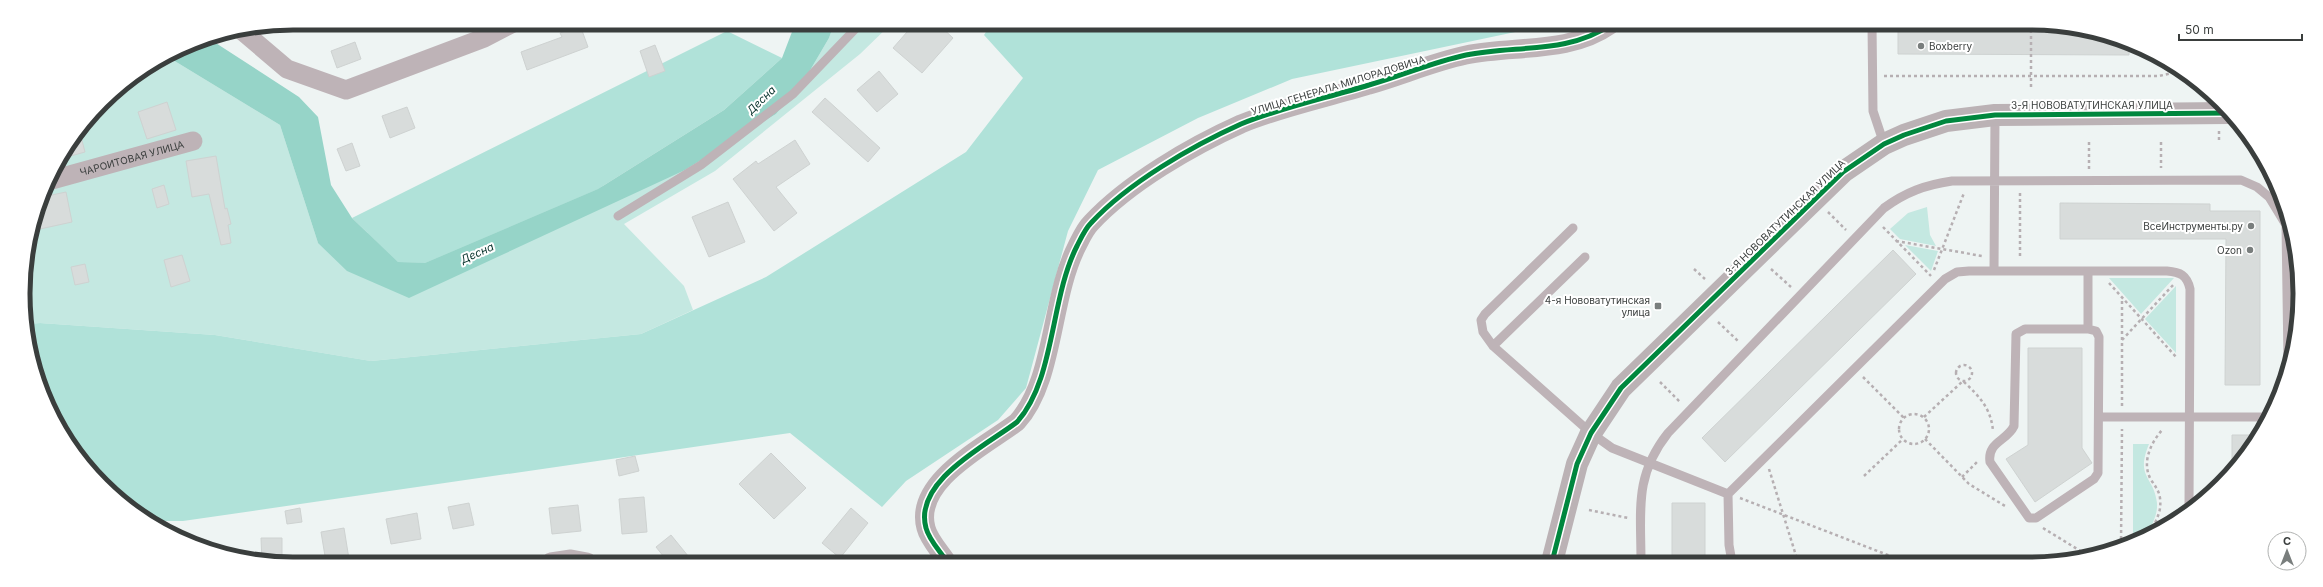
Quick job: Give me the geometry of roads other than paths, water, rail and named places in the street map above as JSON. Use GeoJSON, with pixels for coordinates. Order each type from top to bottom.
{"type":"FeatureCollection","features":[{"type":"Feature","properties":{"kind":"street"},"geometry":{"type":"LineString","coordinates":[[246,34],[287,69],[346,90],[484,38],[496,30]]}},
{"type":"Feature","properties":{"kind":"street","name":"УЛИЦА ГЕНЕРАЛА МИЛОРАДОВИЧА"},"geometry":{"type":"LineString","coordinates":[[943,557],[928,536],[925,527],[928,499],[940,480],[951,470],[1017,422],[1026,412],[1038,388],[1066,269],[1089,224],[1110,204],[1180,156],[1242,124],[1466,55],[1515,48],[1544,47],[1573,42],[1603,30]]}},
{"type":"Feature","properties":{"kind":"street","name":"3-Я НОВОВАТУТИНСКАЯ УЛИЦА"},"geometry":{"type":"LineString","coordinates":[[1553,557],[1577,464],[1591,433],[1621,388],[1843,172],[1884,144],[1904,135],[1946,121],[1995,114],[2222,113]]}},
{"type":"Feature","properties":{"kind":"street","name":"ЧАРОИТОВАЯ УЛИЦА"},"geometry":{"type":"LineString","coordinates":[[56,179],[193,141]]}},
{"type":"Feature","properties":{"kind":"lane"},"geometry":{"type":"LineString","coordinates":[[618,216],[701,165],[793,94],[854,30]]}},
{"type":"Feature","properties":{"kind":"lane"},"geometry":{"type":"LineString","coordinates":[[1872,30],[1872,111],[1884,144]]}},
{"type":"Feature","properties":{"kind":"lane"},"geometry":{"type":"LineString","coordinates":[[1994,271],[1995,114]]}},
{"type":"Feature","properties":{"kind":"lane"},"geometry":{"type":"LineString","coordinates":[[1641,557],[1642,482],[1648,463],[1664,438],[1689,410],[1884,208],[1912,190],[1930,184],[1968,181],[2241,180],[2257,187],[2269,197],[2280,213]]}},
{"type":"Feature","properties":{"kind":"lane"},"geometry":{"type":"LineString","coordinates":[[1574,228],[1485,314],[1481,320],[1481,326],[1493,346],[1591,433],[1612,448],[1728,494]]}},
{"type":"Feature","properties":{"kind":"lane"},"geometry":{"type":"LineString","coordinates":[[2286,234],[2288,346]]}},
{"type":"Feature","properties":{"kind":"lane"},"geometry":{"type":"LineString","coordinates":[[1493,346],[1585,257]]}},
{"type":"Feature","properties":{"kind":"lane"},"geometry":{"type":"LineString","coordinates":[[2088,271],[2088,329]]}},
{"type":"Feature","properties":{"kind":"lane"},"geometry":{"type":"LineString","coordinates":[[1731,557],[1728,545],[1728,494],[1940,285],[1957,272],[2167,271],[2178,272],[2183,275],[2189,282],[2190,289],[2190,503]]}},
{"type":"Feature","properties":{"kind":"lane"},"geometry":{"type":"LineString","coordinates":[[2025,329],[2088,329],[2093,329],[2098,333],[2099,469],[2097,476],[2030,517],[1990,462],[1989,455],[1991,448],[2008,435],[2014,426],[2016,334],[2025,329]]}},
{"type":"Feature","properties":{"kind":"lane"},"geometry":{"type":"LineString","coordinates":[[2099,417],[2262,417]]}},
{"type":"Feature","properties":{"kind":"water","name":"Десна"},"geometry":{"type":"Polygon","coordinates":[[[793,30],[832,30],[829,38],[805,79],[776,114],[685,170],[409,298],[347,271],[318,243],[280,125],[172,60],[215,42],[299,97],[318,117],[331,185],[352,218],[398,262],[425,263],[598,189],[724,110],[782,58],[793,30]]]}},
{"type":"Feature","properties":{"kind":"place","name":"Boxberry"},"geometry":{"type":"Point","coordinates":[1921,46]}},
{"type":"Feature","properties":{"kind":"place","name":"ВсеИнструменты.ру"},"geometry":{"type":"Point","coordinates":[2251,226]}},
{"type":"Feature","properties":{"kind":"place","name":"Ozon"},"geometry":{"type":"Point","coordinates":[2250,250]}},
{"type":"Feature","properties":{"kind":"place","name":"4-я Нововатутинская улица"},"geometry":{"type":"Point","coordinates":[1658,306]}}]}
